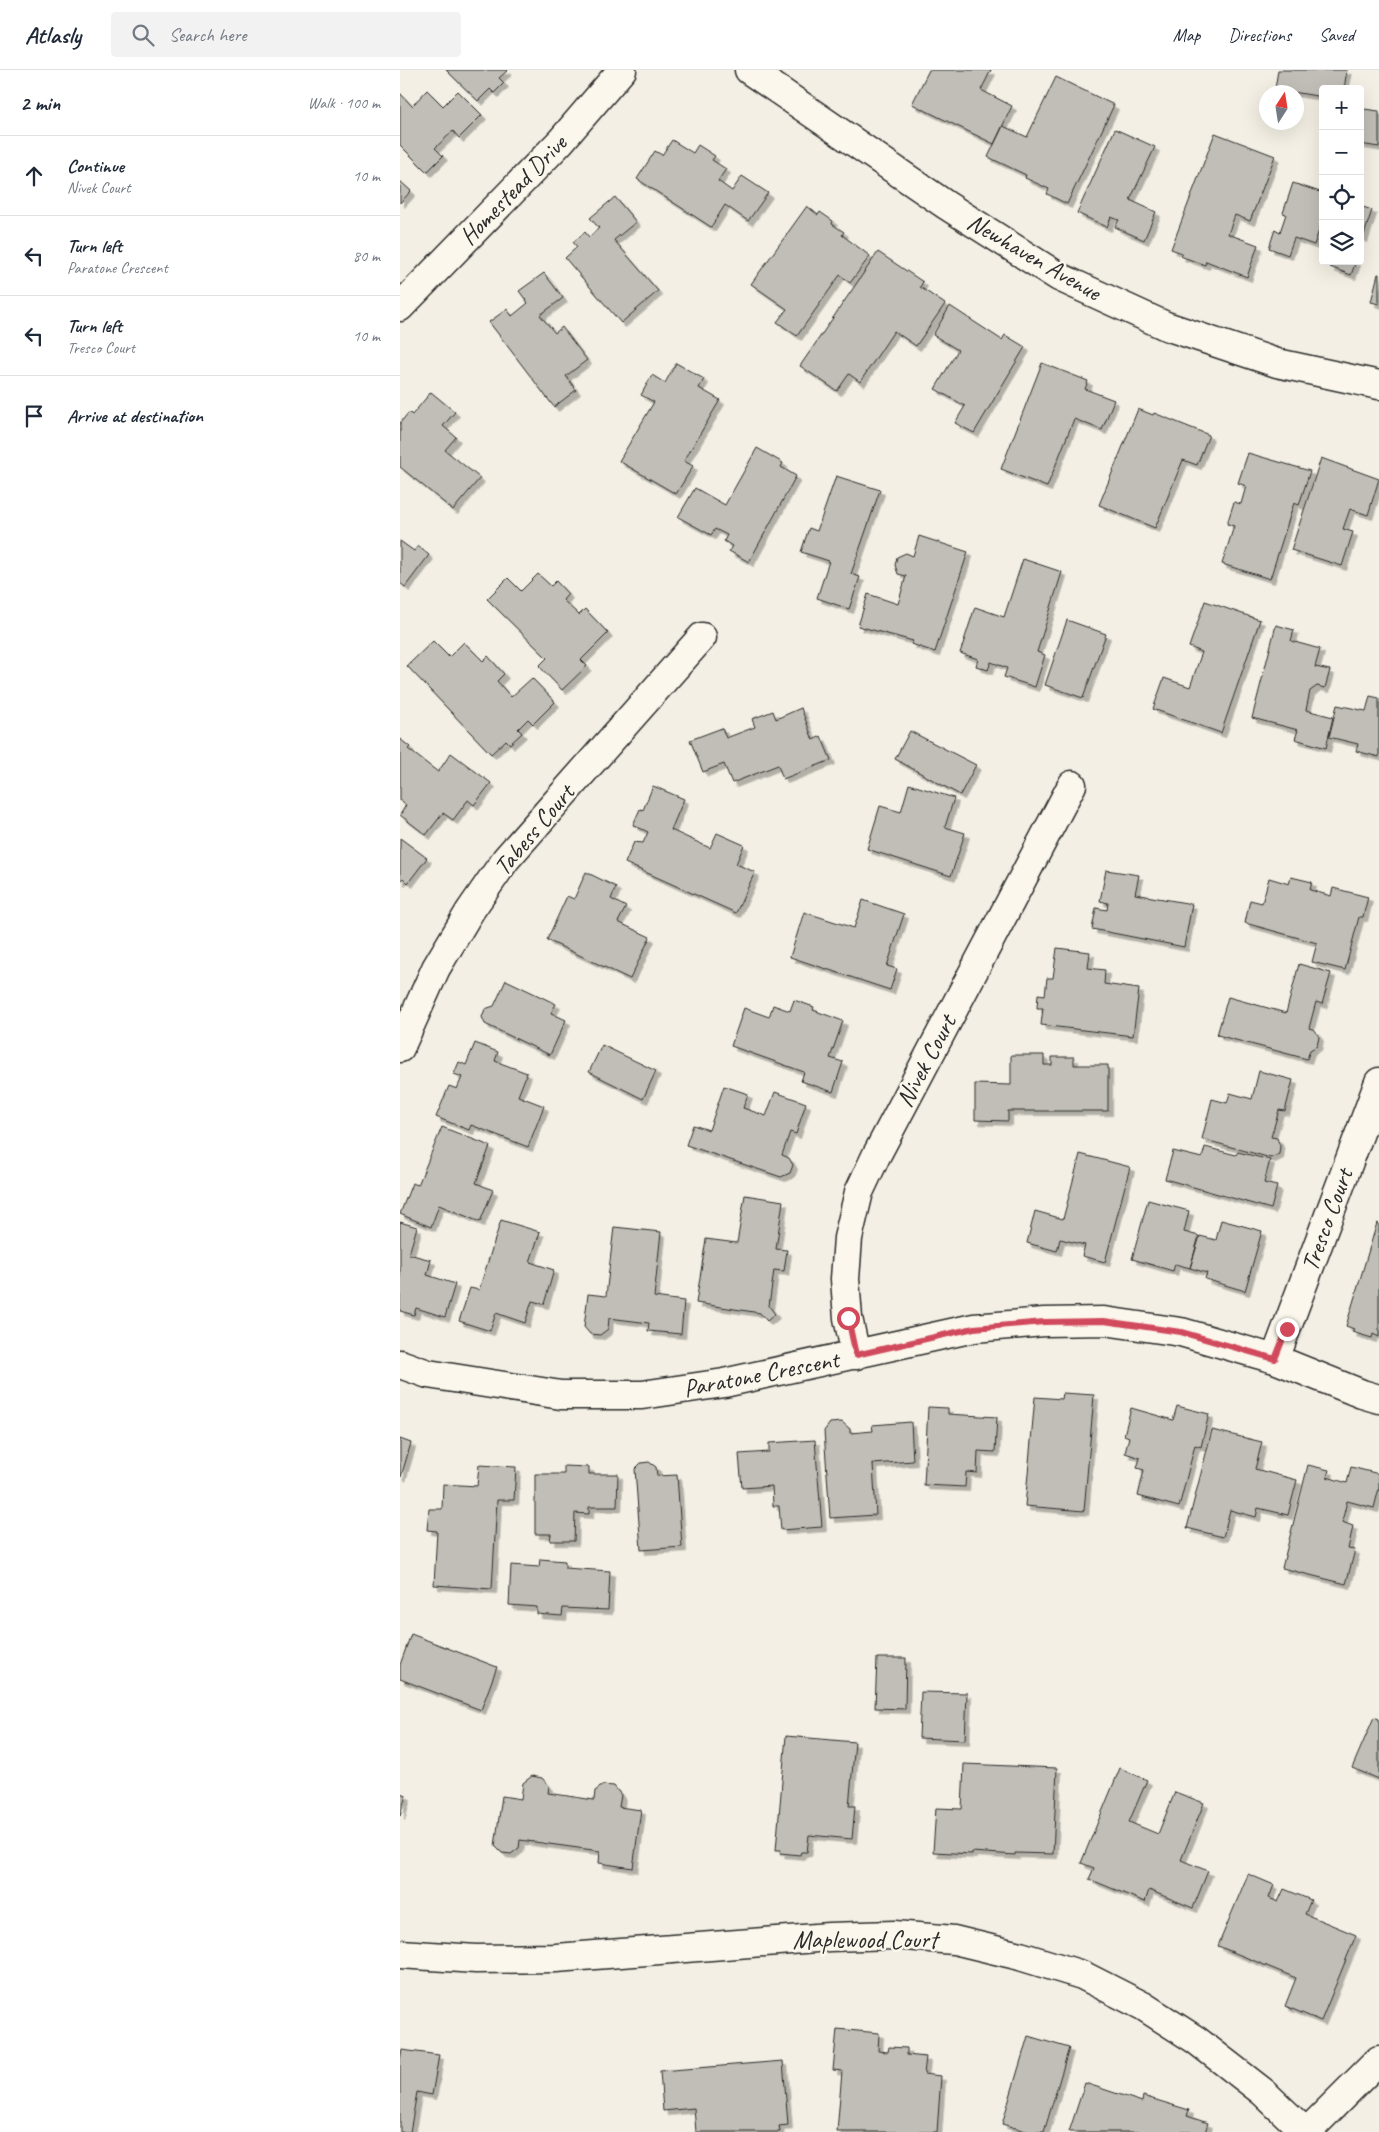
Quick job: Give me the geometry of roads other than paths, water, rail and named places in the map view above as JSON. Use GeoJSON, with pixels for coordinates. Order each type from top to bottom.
{"type":"FeatureCollection","features":[{"type":"Feature","properties":{"kind":"street","name":"Homestead Drive"},"geometry":{"type":"LineString","coordinates":[[400,307],[561,141],[622,70]]}},
{"type":"Feature","properties":{"kind":"street","name":"Newhaven Avenue"},"geometry":{"type":"LineString","coordinates":[[749,70],[946,205],[1059,278],[1166,326],[1277,363],[1379,385]]}},
{"type":"Feature","properties":{"kind":"street","name":"Tabess Court"},"geometry":{"type":"LineString","coordinates":[[400,1048],[436,968],[470,911],[506,860],[702,637]]}},
{"type":"Feature","properties":{"kind":"street","name":"Nivek Court"},"geometry":{"type":"LineString","coordinates":[[856,1355],[848,1318],[845,1279],[848,1238],[859,1192],[876,1156],[1072,785]]}},
{"type":"Feature","properties":{"kind":"street","name":"Tresco Court"},"geometry":{"type":"LineString","coordinates":[[1275,1359],[1379,1082]]}},
{"type":"Feature","properties":{"kind":"street","name":"Paratone Crescent"},"geometry":{"type":"LineString","coordinates":[[400,1364],[428,1374],[561,1396],[642,1396],[724,1383],[974,1328],[1044,1322],[1104,1321],[1181,1332],[1275,1359],[1379,1399]]}},
{"type":"Feature","properties":{"kind":"street","name":"Maplewood Court"},"geometry":{"type":"LineString","coordinates":[[400,1954],[476,1960],[547,1958],[829,1937],[894,1935],[954,1940],[1020,1956],[1082,1975],[1143,2006],[1196,2040],[1263,2092],[1306,2132]]}},
{"type":"Feature","properties":{"kind":"street"},"geometry":{"type":"LineString","coordinates":[[1306,2132],[1379,2060]]}}]}
